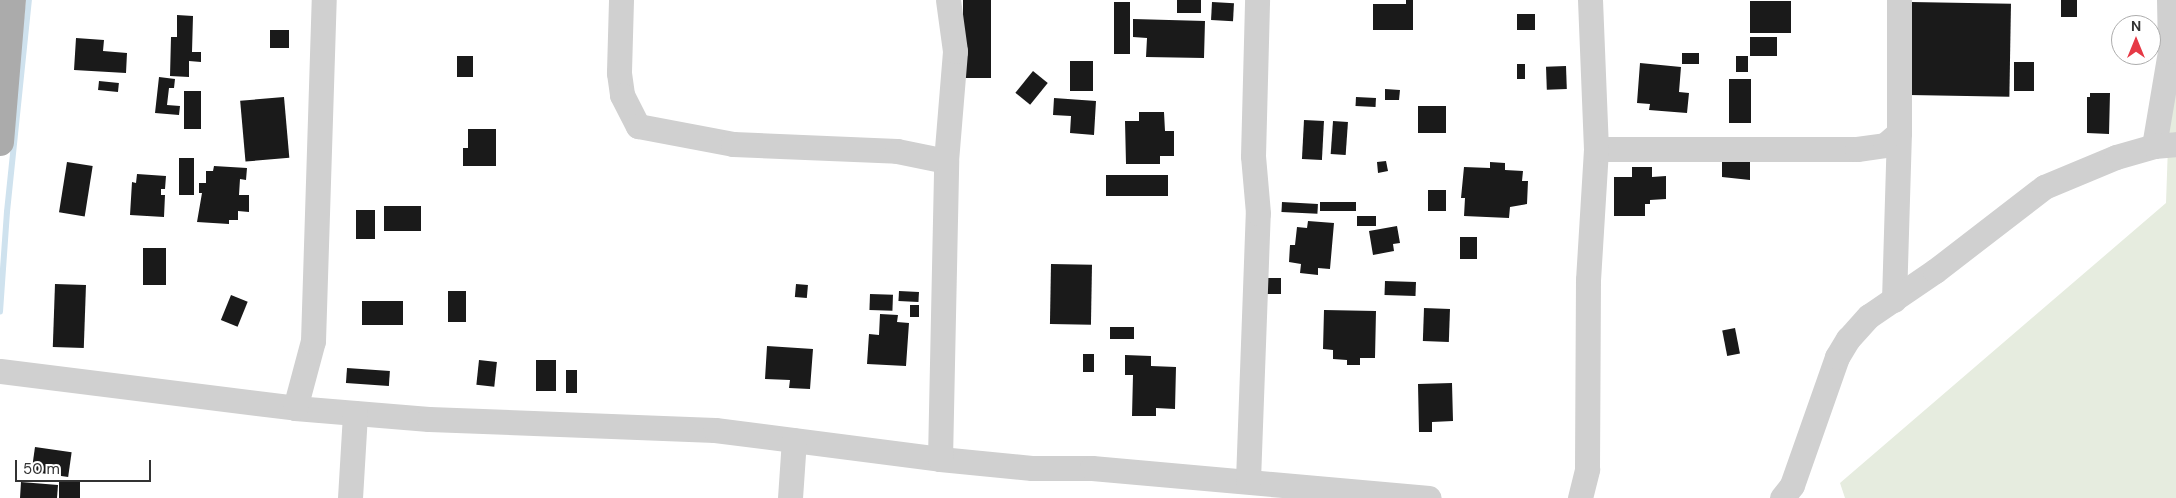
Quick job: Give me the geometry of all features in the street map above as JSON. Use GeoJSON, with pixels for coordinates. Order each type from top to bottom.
{"type":"FeatureCollection","features":[{"type":"Feature","properties":{"kind":"main road"},"geometry":{"type":"LineString","coordinates":[[0,142],[12,0]]}},
{"type":"Feature","properties":{"kind":"street"},"geometry":{"type":"LineString","coordinates":[[295,408],[313,341],[324,0]]}},
{"type":"Feature","properties":{"kind":"street"},"geometry":{"type":"LineString","coordinates":[[621,0],[619,73],[622,95],[638,126],[734,144],[897,151],[946,161]]}},
{"type":"Feature","properties":{"kind":"street"},"geometry":{"type":"LineString","coordinates":[[940,459],[946,161],[955,51],[948,0]]}},
{"type":"Feature","properties":{"kind":"street"},"geometry":{"type":"LineString","coordinates":[[1248,480],[1258,212],[1253,156],[1257,0]]}},
{"type":"Feature","properties":{"kind":"street"},"geometry":{"type":"LineString","coordinates":[[1580,498],[1587,469],[1588,280],[1596,149],[1590,0]]}},
{"type":"Feature","properties":{"kind":"street"},"geometry":{"type":"LineString","coordinates":[[1894,300],[1899,133],[1899,0]]}},
{"type":"Feature","properties":{"kind":"street"},"geometry":{"type":"LineString","coordinates":[[1782,498],[1792,486],[1837,357],[1848,339],[1869,316],[1894,300],[2044,187],[2165,145],[2170,51],[2169,0]]}},
{"type":"Feature","properties":{"kind":"street"},"geometry":{"type":"LineString","coordinates":[[1596,149],[1857,149],[1885,145],[1899,133]]}},
{"type":"Feature","properties":{"kind":"street"},"geometry":{"type":"LineString","coordinates":[[0,371],[295,408],[429,419],[715,430],[940,459],[1248,480],[1359,495],[1429,498]]}},
{"type":"Feature","properties":{"kind":"street"},"geometry":{"type":"LineString","coordinates":[[350,498],[355,413]]}},
{"type":"Feature","properties":{"kind":"street"},"geometry":{"type":"LineString","coordinates":[[790,498],[794,440]]}},
{"type":"Feature","properties":{"kind":"shaded area"},"geometry":{"type":"Polygon","coordinates":[[[2173,0],[2176,0],[2176,498],[1845,498],[1840,483],[2166,203],[2173,0]]]}},
{"type":"Feature","properties":{"kind":"building"},"geometry":{"type":"Polygon","coordinates":[[[963,0],[991,0],[991,78],[963,78],[963,0]]]}},
{"type":"Feature","properties":{"kind":"building"},"geometry":{"type":"Polygon","coordinates":[[[1177,0],[1201,0],[1201,13],[1177,13],[1177,0]]]}},
{"type":"Feature","properties":{"kind":"building"},"geometry":{"type":"Polygon","coordinates":[[[1406,0],[1413,0],[1413,30],[1373,30],[1373,4],[1406,4],[1406,0]]]}},
{"type":"Feature","properties":{"kind":"building"},"geometry":{"type":"Polygon","coordinates":[[[2061,0],[2077,0],[2077,17],[2061,17],[2061,0]]]}},
{"type":"Feature","properties":{"kind":"building"},"geometry":{"type":"Polygon","coordinates":[[[1750,1],[1791,1],[1791,33],[1750,33],[1750,1]]]}},
{"type":"Feature","properties":{"kind":"building"},"geometry":{"type":"Polygon","coordinates":[[[1114,2],[1130,2],[1130,54],[1114,54],[1114,2]]]}},
{"type":"Feature","properties":{"kind":"building"},"geometry":{"type":"Polygon","coordinates":[[[1212,2],[1234,3],[1233,21],[1211,20],[1212,2]]]}},
{"type":"Feature","properties":{"kind":"building"},"geometry":{"type":"Polygon","coordinates":[[[1911,2],[2011,4],[2009,97],[1909,95],[1911,2]]]}},
{"type":"Feature","properties":{"kind":"building"},"geometry":{"type":"Polygon","coordinates":[[[1517,14],[1535,14],[1535,30],[1517,30],[1517,14]]]}},
{"type":"Feature","properties":{"kind":"building"},"geometry":{"type":"Polygon","coordinates":[[[177,15],[193,16],[192,52],[201,52],[201,62],[189,61],[189,77],[170,76],[171,37],[177,37],[177,15]]]}},
{"type":"Feature","properties":{"kind":"building"},"geometry":{"type":"Polygon","coordinates":[[[1133,19],[1205,21],[1204,58],[1146,57],[1147,38],[1133,37],[1133,19]]]}},
{"type":"Feature","properties":{"kind":"building"},"geometry":{"type":"Polygon","coordinates":[[[270,30],[289,30],[289,48],[270,48],[270,30]]]}},
{"type":"Feature","properties":{"kind":"building"},"geometry":{"type":"Polygon","coordinates":[[[1750,37],[1777,37],[1777,56],[1750,56],[1750,37]]]}},
{"type":"Feature","properties":{"kind":"building"},"geometry":{"type":"Polygon","coordinates":[[[76,38],[104,40],[103,51],[127,53],[126,73],[74,70],[76,38]]]}},
{"type":"Feature","properties":{"kind":"building"},"geometry":{"type":"Polygon","coordinates":[[[1682,53],[1699,53],[1699,64],[1682,64],[1682,53]]]}},
{"type":"Feature","properties":{"kind":"building"},"geometry":{"type":"Polygon","coordinates":[[[457,56],[473,56],[473,77],[457,77],[457,56]]]}},
{"type":"Feature","properties":{"kind":"building"},"geometry":{"type":"Polygon","coordinates":[[[1736,56],[1748,56],[1748,72],[1736,72],[1736,56]]]}},
{"type":"Feature","properties":{"kind":"building"},"geometry":{"type":"Polygon","coordinates":[[[1070,61],[1093,61],[1093,91],[1070,91],[1070,61]]]}},
{"type":"Feature","properties":{"kind":"building"},"geometry":{"type":"Polygon","coordinates":[[[2014,62],[2034,62],[2034,91],[2014,91],[2014,62]]]}},
{"type":"Feature","properties":{"kind":"building"},"geometry":{"type":"Polygon","coordinates":[[[1640,63],[1681,67],[1679,92],[1689,93],[1687,113],[1649,110],[1650,104],[1637,103],[1640,63]]]}},
{"type":"Feature","properties":{"kind":"building"},"geometry":{"type":"Polygon","coordinates":[[[1517,64],[1525,64],[1525,79],[1517,79],[1517,64]]]}},
{"type":"Feature","properties":{"kind":"building"},"geometry":{"type":"Polygon","coordinates":[[[1566,66],[1567,89],[1547,90],[1546,67],[1566,66]]]}},
{"type":"Feature","properties":{"kind":"building"},"geometry":{"type":"Polygon","coordinates":[[[1033,71],[1048,83],[1030,105],[1015,93],[1033,71]]]}},
{"type":"Feature","properties":{"kind":"building"},"geometry":{"type":"Polygon","coordinates":[[[159,77],[175,79],[174,88],[169,88],[167,105],[180,106],[179,115],[155,113],[159,77]]]}},
{"type":"Feature","properties":{"kind":"building"},"geometry":{"type":"Polygon","coordinates":[[[1729,79],[1751,79],[1751,123],[1729,123],[1729,79]]]}},
{"type":"Feature","properties":{"kind":"building"},"geometry":{"type":"Polygon","coordinates":[[[99,81],[119,83],[118,92],[98,90],[99,81]]]}},
{"type":"Feature","properties":{"kind":"building"},"geometry":{"type":"Polygon","coordinates":[[[1385,89],[1400,90],[1399,100],[1385,100],[1385,89]]]}},
{"type":"Feature","properties":{"kind":"building"},"geometry":{"type":"Polygon","coordinates":[[[184,91],[201,91],[201,129],[184,129],[184,91]]]}},
{"type":"Feature","properties":{"kind":"building"},"geometry":{"type":"Polygon","coordinates":[[[2090,93],[2110,93],[2109,134],[2087,133],[2087,97],[2090,97],[2090,93]]]}},
{"type":"Feature","properties":{"kind":"building"},"geometry":{"type":"Polygon","coordinates":[[[284,97],[289,158],[245,162],[240,101],[284,97]]]}},
{"type":"Feature","properties":{"kind":"building"},"geometry":{"type":"Polygon","coordinates":[[[1356,97],[1376,98],[1376,107],[1356,106],[1356,97]]]}},
{"type":"Feature","properties":{"kind":"building"},"geometry":{"type":"Polygon","coordinates":[[[1054,98],[1096,101],[1094,135],[1070,133],[1071,116],[1053,115],[1054,98]]]}},
{"type":"Feature","properties":{"kind":"building"},"geometry":{"type":"Polygon","coordinates":[[[1418,106],[1446,106],[1446,133],[1418,133],[1418,106]]]}},
{"type":"Feature","properties":{"kind":"building"},"geometry":{"type":"Polygon","coordinates":[[[1139,112],[1164,112],[1165,131],[1174,131],[1174,156],[1160,156],[1160,164],[1126,164],[1125,121],[1139,121],[1139,112]]]}},
{"type":"Feature","properties":{"kind":"building"},"geometry":{"type":"Polygon","coordinates":[[[1304,120],[1324,121],[1322,160],[1302,159],[1304,120]]]}},
{"type":"Feature","properties":{"kind":"building"},"geometry":{"type":"Polygon","coordinates":[[[1333,121],[1348,122],[1346,155],[1331,154],[1333,121]]]}},
{"type":"Feature","properties":{"kind":"building"},"geometry":{"type":"Polygon","coordinates":[[[468,129],[496,129],[496,166],[463,166],[463,148],[468,148],[468,129]]]}},
{"type":"Feature","properties":{"kind":"building"},"geometry":{"type":"Polygon","coordinates":[[[179,158],[194,158],[194,195],[179,195],[179,158]]]}},
{"type":"Feature","properties":{"kind":"building"},"geometry":{"type":"Polygon","coordinates":[[[1722,160],[1750,160],[1750,180],[1722,177],[1722,160]]]}},
{"type":"Feature","properties":{"kind":"building"},"geometry":{"type":"Polygon","coordinates":[[[1386,161],[1388,171],[1378,173],[1377,162],[1386,161]]]}},
{"type":"Feature","properties":{"kind":"building"},"geometry":{"type":"Polygon","coordinates":[[[67,162],[93,166],[85,216],[59,212],[67,162]]]}},
{"type":"Feature","properties":{"kind":"building"},"geometry":{"type":"Polygon","coordinates":[[[1490,162],[1505,163],[1505,170],[1523,171],[1522,181],[1528,181],[1527,204],[1510,207],[1509,218],[1464,216],[1465,198],[1461,198],[1464,167],[1490,168],[1490,162]]]}},
{"type":"Feature","properties":{"kind":"building"},"geometry":{"type":"Polygon","coordinates":[[[214,166],[247,168],[246,180],[240,179],[239,195],[249,195],[249,212],[238,211],[238,220],[229,220],[229,224],[197,222],[202,193],[199,193],[199,183],[206,183],[206,171],[213,171],[214,166]]]}},
{"type":"Feature","properties":{"kind":"building"},"geometry":{"type":"Polygon","coordinates":[[[1632,167],[1652,167],[1652,177],[1666,176],[1666,199],[1650,200],[1650,204],[1645,204],[1645,216],[1614,216],[1614,177],[1632,177],[1632,167]]]}},
{"type":"Feature","properties":{"kind":"building"},"geometry":{"type":"Polygon","coordinates":[[[137,174],[166,176],[165,189],[161,189],[161,195],[165,195],[164,217],[130,215],[132,182],[136,183],[137,174]]]}},
{"type":"Feature","properties":{"kind":"building"},"geometry":{"type":"Polygon","coordinates":[[[1106,175],[1168,175],[1168,196],[1106,196],[1106,175]]]}},
{"type":"Feature","properties":{"kind":"building"},"geometry":{"type":"Polygon","coordinates":[[[1428,190],[1446,190],[1446,211],[1428,211],[1428,190]]]}},
{"type":"Feature","properties":{"kind":"building"},"geometry":{"type":"Polygon","coordinates":[[[1282,202],[1318,204],[1317,214],[1281,212],[1282,202]]]}},
{"type":"Feature","properties":{"kind":"building"},"geometry":{"type":"Polygon","coordinates":[[[1320,202],[1356,202],[1356,211],[1320,211],[1320,202]]]}},
{"type":"Feature","properties":{"kind":"building"},"geometry":{"type":"Polygon","coordinates":[[[384,206],[421,206],[421,231],[384,231],[384,206]]]}},
{"type":"Feature","properties":{"kind":"building"},"geometry":{"type":"Polygon","coordinates":[[[356,210],[375,210],[375,239],[356,239],[356,210]]]}},
{"type":"Feature","properties":{"kind":"building"},"geometry":{"type":"Polygon","coordinates":[[[1357,216],[1376,216],[1376,226],[1357,226],[1357,216]]]}},
{"type":"Feature","properties":{"kind":"building"},"geometry":{"type":"Polygon","coordinates":[[[1308,221],[1334,223],[1330,269],[1318,268],[1318,275],[1300,273],[1301,264],[1289,262],[1290,245],[1295,245],[1297,227],[1307,228],[1308,221]]]}},
{"type":"Feature","properties":{"kind":"building"},"geometry":{"type":"Polygon","coordinates":[[[1397,226],[1400,243],[1393,244],[1394,251],[1373,255],[1369,231],[1397,226]]]}},
{"type":"Feature","properties":{"kind":"building"},"geometry":{"type":"Polygon","coordinates":[[[1460,237],[1477,237],[1477,259],[1460,259],[1460,237]]]}},
{"type":"Feature","properties":{"kind":"building"},"geometry":{"type":"Polygon","coordinates":[[[143,248],[166,248],[166,285],[143,285],[143,248]]]}},
{"type":"Feature","properties":{"kind":"building"},"geometry":{"type":"Polygon","coordinates":[[[1051,264],[1092,265],[1091,325],[1050,324],[1051,264]]]}},
{"type":"Feature","properties":{"kind":"building"},"geometry":{"type":"Polygon","coordinates":[[[1264,278],[1281,278],[1281,294],[1264,294],[1264,278]]]}},
{"type":"Feature","properties":{"kind":"building"},"geometry":{"type":"Polygon","coordinates":[[[1385,281],[1416,282],[1415,296],[1385,295],[1385,281]]]}},
{"type":"Feature","properties":{"kind":"building"},"geometry":{"type":"Polygon","coordinates":[[[55,284],[86,285],[84,348],[53,347],[55,284]]]}},
{"type":"Feature","properties":{"kind":"building"},"geometry":{"type":"Polygon","coordinates":[[[796,284],[808,285],[807,298],[795,297],[796,284]]]}},
{"type":"Feature","properties":{"kind":"building"},"geometry":{"type":"Polygon","coordinates":[[[448,291],[466,291],[466,322],[448,322],[448,291]]]}},
{"type":"Feature","properties":{"kind":"building"},"geometry":{"type":"Polygon","coordinates":[[[899,291],[919,292],[918,302],[898,301],[899,291]]]}},
{"type":"Feature","properties":{"kind":"building"},"geometry":{"type":"Polygon","coordinates":[[[870,294],[893,295],[892,311],[869,310],[870,294]]]}},
{"type":"Feature","properties":{"kind":"building"},"geometry":{"type":"Polygon","coordinates":[[[231,295],[248,302],[238,327],[221,320],[231,295]]]}},
{"type":"Feature","properties":{"kind":"building"},"geometry":{"type":"Polygon","coordinates":[[[362,301],[403,301],[403,325],[362,325],[362,301]]]}},
{"type":"Feature","properties":{"kind":"building"},"geometry":{"type":"Polygon","coordinates":[[[910,305],[919,305],[919,317],[910,317],[910,305]]]}},
{"type":"Feature","properties":{"kind":"building"},"geometry":{"type":"Polygon","coordinates":[[[1424,308],[1450,309],[1449,342],[1423,341],[1424,308]]]}},
{"type":"Feature","properties":{"kind":"building"},"geometry":{"type":"Polygon","coordinates":[[[1324,310],[1376,311],[1375,358],[1360,358],[1360,365],[1347,365],[1347,360],[1333,359],[1333,350],[1323,349],[1324,310]]]}},
{"type":"Feature","properties":{"kind":"building"},"geometry":{"type":"Polygon","coordinates":[[[880,314],[898,315],[897,322],[909,323],[906,366],[867,364],[869,334],[879,335],[880,314]]]}},
{"type":"Feature","properties":{"kind":"building"},"geometry":{"type":"Polygon","coordinates":[[[1110,327],[1134,327],[1134,339],[1110,339],[1110,327]]]}},
{"type":"Feature","properties":{"kind":"building"},"geometry":{"type":"Polygon","coordinates":[[[1735,328],[1740,354],[1727,356],[1722,330],[1735,328]]]}},
{"type":"Feature","properties":{"kind":"building"},"geometry":{"type":"Polygon","coordinates":[[[767,346],[813,349],[810,389],[789,388],[790,380],[765,379],[767,346]]]}},
{"type":"Feature","properties":{"kind":"building"},"geometry":{"type":"Polygon","coordinates":[[[1083,354],[1094,354],[1094,372],[1083,372],[1083,354]]]}},
{"type":"Feature","properties":{"kind":"building"},"geometry":{"type":"Polygon","coordinates":[[[1125,355],[1151,356],[1151,366],[1176,367],[1175,409],[1156,408],[1156,416],[1132,416],[1133,375],[1125,375],[1125,355]]]}},
{"type":"Feature","properties":{"kind":"building"},"geometry":{"type":"Polygon","coordinates":[[[479,360],[497,362],[494,387],[476,385],[479,360]]]}},
{"type":"Feature","properties":{"kind":"building"},"geometry":{"type":"Polygon","coordinates":[[[536,360],[556,360],[556,391],[536,391],[536,360]]]}},
{"type":"Feature","properties":{"kind":"building"},"geometry":{"type":"Polygon","coordinates":[[[347,368],[390,371],[389,386],[346,383],[347,368]]]}},
{"type":"Feature","properties":{"kind":"building"},"geometry":{"type":"Polygon","coordinates":[[[566,370],[577,370],[577,393],[566,393],[566,370]]]}},
{"type":"Feature","properties":{"kind":"building"},"geometry":{"type":"Polygon","coordinates":[[[1452,383],[1453,421],[1432,422],[1432,432],[1419,432],[1418,384],[1452,383]]]}},
{"type":"Feature","properties":{"kind":"building"},"geometry":{"type":"Polygon","coordinates":[[[35,447],[72,452],[68,477],[32,472],[35,447]]]}},
{"type":"Feature","properties":{"kind":"building"},"geometry":{"type":"Polygon","coordinates":[[[21,482],[58,485],[57,498],[20,498],[21,482]]]}},
{"type":"Feature","properties":{"kind":"building"},"geometry":{"type":"Polygon","coordinates":[[[59,482],[80,482],[80,498],[59,498],[59,482]]]}},
{"type":"Feature","properties":{"kind":"waterway"},"geometry":{"type":"LineString","coordinates":[[0,312],[7,212],[29,0]]}}]}
